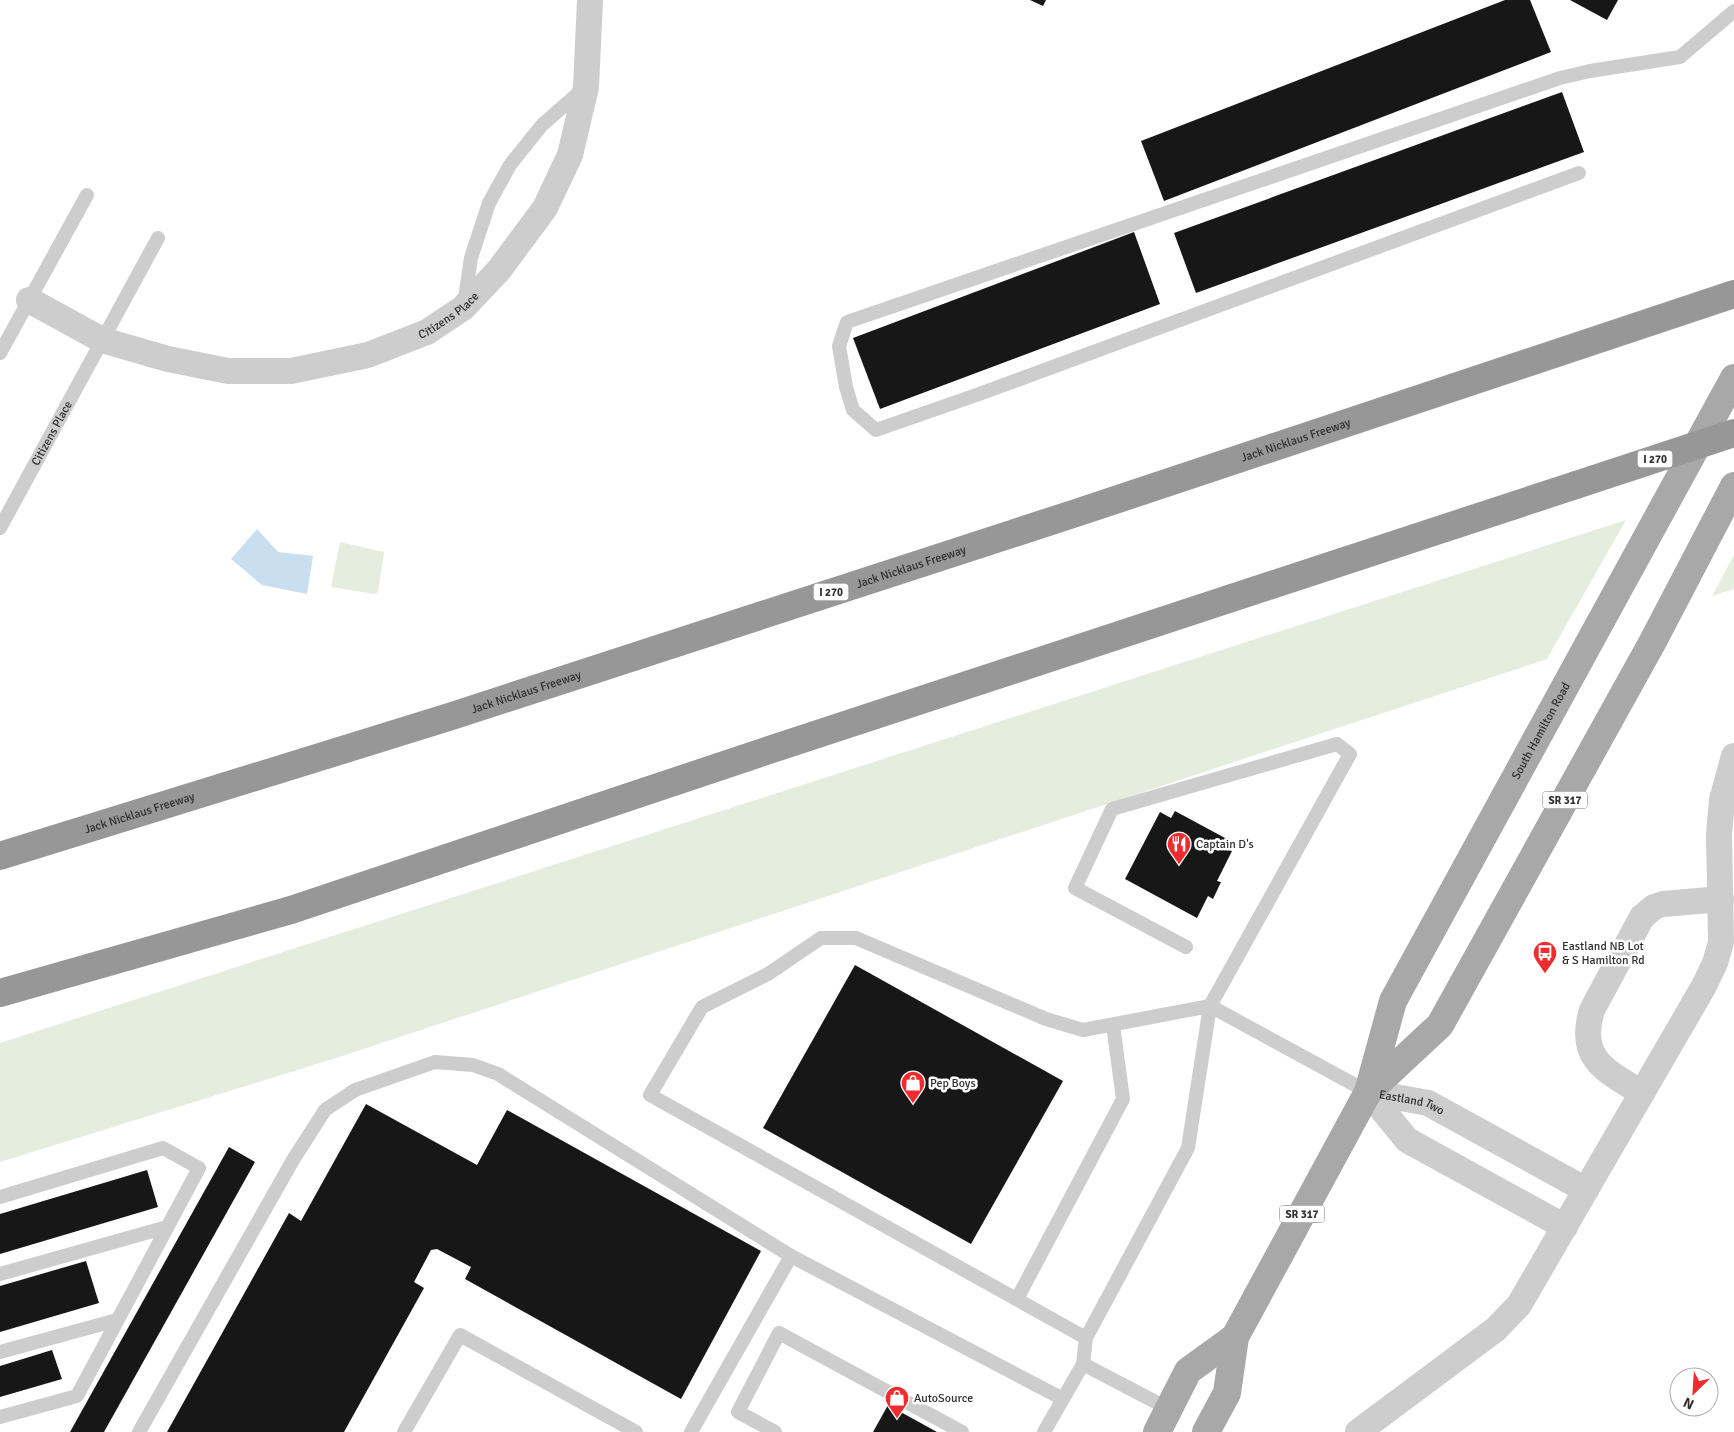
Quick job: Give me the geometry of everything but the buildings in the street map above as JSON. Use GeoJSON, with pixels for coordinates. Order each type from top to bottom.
{"type":"FeatureCollection","features":[{"type":"Feature","properties":{"kind":"highway","name":"Jack Nicklaus Freeway"},"geometry":{"type":"LineString","coordinates":[[0,856],[452,716],[1076,513],[1734,294]]}},
{"type":"Feature","properties":{"kind":"highway","name":"I 270"},"geometry":{"type":"LineString","coordinates":[[0,993],[291,910],[769,750],[1734,432]]}},
{"type":"Feature","properties":{"kind":"main road","name":"South Hamilton Road"},"geometry":{"type":"LineString","coordinates":[[1206,1432],[1227,1393],[1235,1337],[1368,1092],[1393,1001],[1734,378]]}},
{"type":"Feature","properties":{"kind":"main road","name":"South Hamilton Road"},"geometry":{"type":"LineString","coordinates":[[1368,1092],[1440,1026],[1652,643],[1734,486]]}},
{"type":"Feature","properties":{"kind":"main road","name":"South Hamilton Road"},"geometry":{"type":"LineString","coordinates":[[1163,1421],[1188,1371],[1235,1337]]}},
{"type":"Feature","properties":{"kind":"street","name":"Citizens Place"},"geometry":{"type":"LineString","coordinates":[[29,300],[102,340],[168,359],[228,371],[292,371],[368,355],[427,332],[463,308],[499,270],[546,208],[570,155],[586,87],[590,0]]}},
{"type":"Feature","properties":{"kind":"street"},"geometry":{"type":"LineString","coordinates":[[1358,1432],[1504,1322],[1525,1296],[1704,986],[1715,963],[1721,942],[1720,817],[1725,787],[1734,756]]}},
{"type":"Feature","properties":{"kind":"street"},"geometry":{"type":"LineString","coordinates":[[1642,1093],[1606,1071],[1594,1058],[1588,1034],[1588,1023],[1592,1010],[1647,911],[1663,904],[1721,899]]}},
{"type":"Feature","properties":{"kind":"street","name":"Eastland Two"},"geometry":{"type":"LineString","coordinates":[[1368,1092],[1428,1103],[1586,1190]]}},
{"type":"Feature","properties":{"kind":"street","name":"Eastland Two"},"geometry":{"type":"LineString","coordinates":[[1368,1092],[1407,1140],[1565,1227]]}},
{"type":"Feature","properties":{"kind":"lane"},"geometry":{"type":"LineString","coordinates":[[1579,173],[982,393],[876,430],[853,410],[846,387],[839,346],[847,322],[1560,78],[1590,71],[1680,57],[1734,11]]}},
{"type":"Feature","properties":{"kind":"lane"},"geometry":{"type":"LineString","coordinates":[[463,308],[470,258],[489,203],[510,165],[542,124],[586,87]]}},
{"type":"Feature","properties":{"kind":"lane"},"geometry":{"type":"LineString","coordinates":[[0,353],[87,195]]}},
{"type":"Feature","properties":{"kind":"lane","name":"Citizens Place"},"geometry":{"type":"LineString","coordinates":[[0,528],[158,238]]}},
{"type":"Feature","properties":{"kind":"lane"},"geometry":{"type":"LineString","coordinates":[[1044,1432],[1083,1364],[1086,1338],[1188,1148],[1210,1006],[1350,754],[1337,744],[1112,809],[1075,888],[1186,947]]}},
{"type":"Feature","properties":{"kind":"lane"},"geometry":{"type":"LineString","coordinates":[[1086,1338],[650,1095],[702,1007],[768,974],[821,938],[856,938],[1046,1019],[1082,1030],[1210,1006],[1368,1092]]}},
{"type":"Feature","properties":{"kind":"lane"},"geometry":{"type":"LineString","coordinates":[[1017,1299],[1123,1099],[1113,1025]]}},
{"type":"Feature","properties":{"kind":"lane"},"geometry":{"type":"LineString","coordinates":[[139,1432],[293,1160],[325,1110],[355,1090],[435,1062],[473,1065],[498,1074],[791,1256],[1063,1399]]}},
{"type":"Feature","properties":{"kind":"lane"},"geometry":{"type":"LineString","coordinates":[[0,1197],[163,1148],[199,1168],[77,1396],[0,1417]]}},
{"type":"Feature","properties":{"kind":"lane"},"geometry":{"type":"LineString","coordinates":[[0,1274],[167,1227]]}},
{"type":"Feature","properties":{"kind":"lane"},"geometry":{"type":"LineString","coordinates":[[691,1432],[791,1256]]}},
{"type":"Feature","properties":{"kind":"lane"},"geometry":{"type":"LineString","coordinates":[[0,1352],[117,1320]]}},
{"type":"Feature","properties":{"kind":"lane"},"geometry":{"type":"LineString","coordinates":[[776,1432],[738,1412],[779,1333],[962,1432]]}},
{"type":"Feature","properties":{"kind":"lane"},"geometry":{"type":"LineString","coordinates":[[404,1432],[460,1335],[636,1432]]}},
{"type":"Feature","properties":{"kind":"lane"},"geometry":{"type":"LineString","coordinates":[[1083,1364],[1163,1421]]}},
{"type":"Feature","properties":{"kind":"green space"},"geometry":{"type":"Polygon","coordinates":[[[1626,520],[1547,659],[333,1059],[0,1162],[0,1043],[1626,520]]]}},
{"type":"Feature","properties":{"kind":"green space"},"geometry":{"type":"Polygon","coordinates":[[[340,542],[384,552],[378,592],[374,594],[331,587],[340,542]]]}},
{"type":"Feature","properties":{"kind":"green space"},"geometry":{"type":"Polygon","coordinates":[[[1734,555],[1734,589],[1712,596],[1734,555]]]}},
{"type":"Feature","properties":{"kind":"water"},"geometry":{"type":"Polygon","coordinates":[[[257,529],[278,552],[313,556],[307,594],[262,585],[231,559],[257,529]]]}},
{"type":"Feature","properties":{"kind":"place","name":"Captain D's"},"geometry":{"type":"Point","coordinates":[1179,865]}},
{"type":"Feature","properties":{"kind":"place","name":"Eastland NB Lot & S Hamilton Rd"},"geometry":{"type":"Point","coordinates":[1545,974]}},
{"type":"Feature","properties":{"kind":"place","name":"Pep Boys"},"geometry":{"type":"Point","coordinates":[913,1104]}},
{"type":"Feature","properties":{"kind":"place","name":"AutoSource"},"geometry":{"type":"Point","coordinates":[897,1419]}}]}
